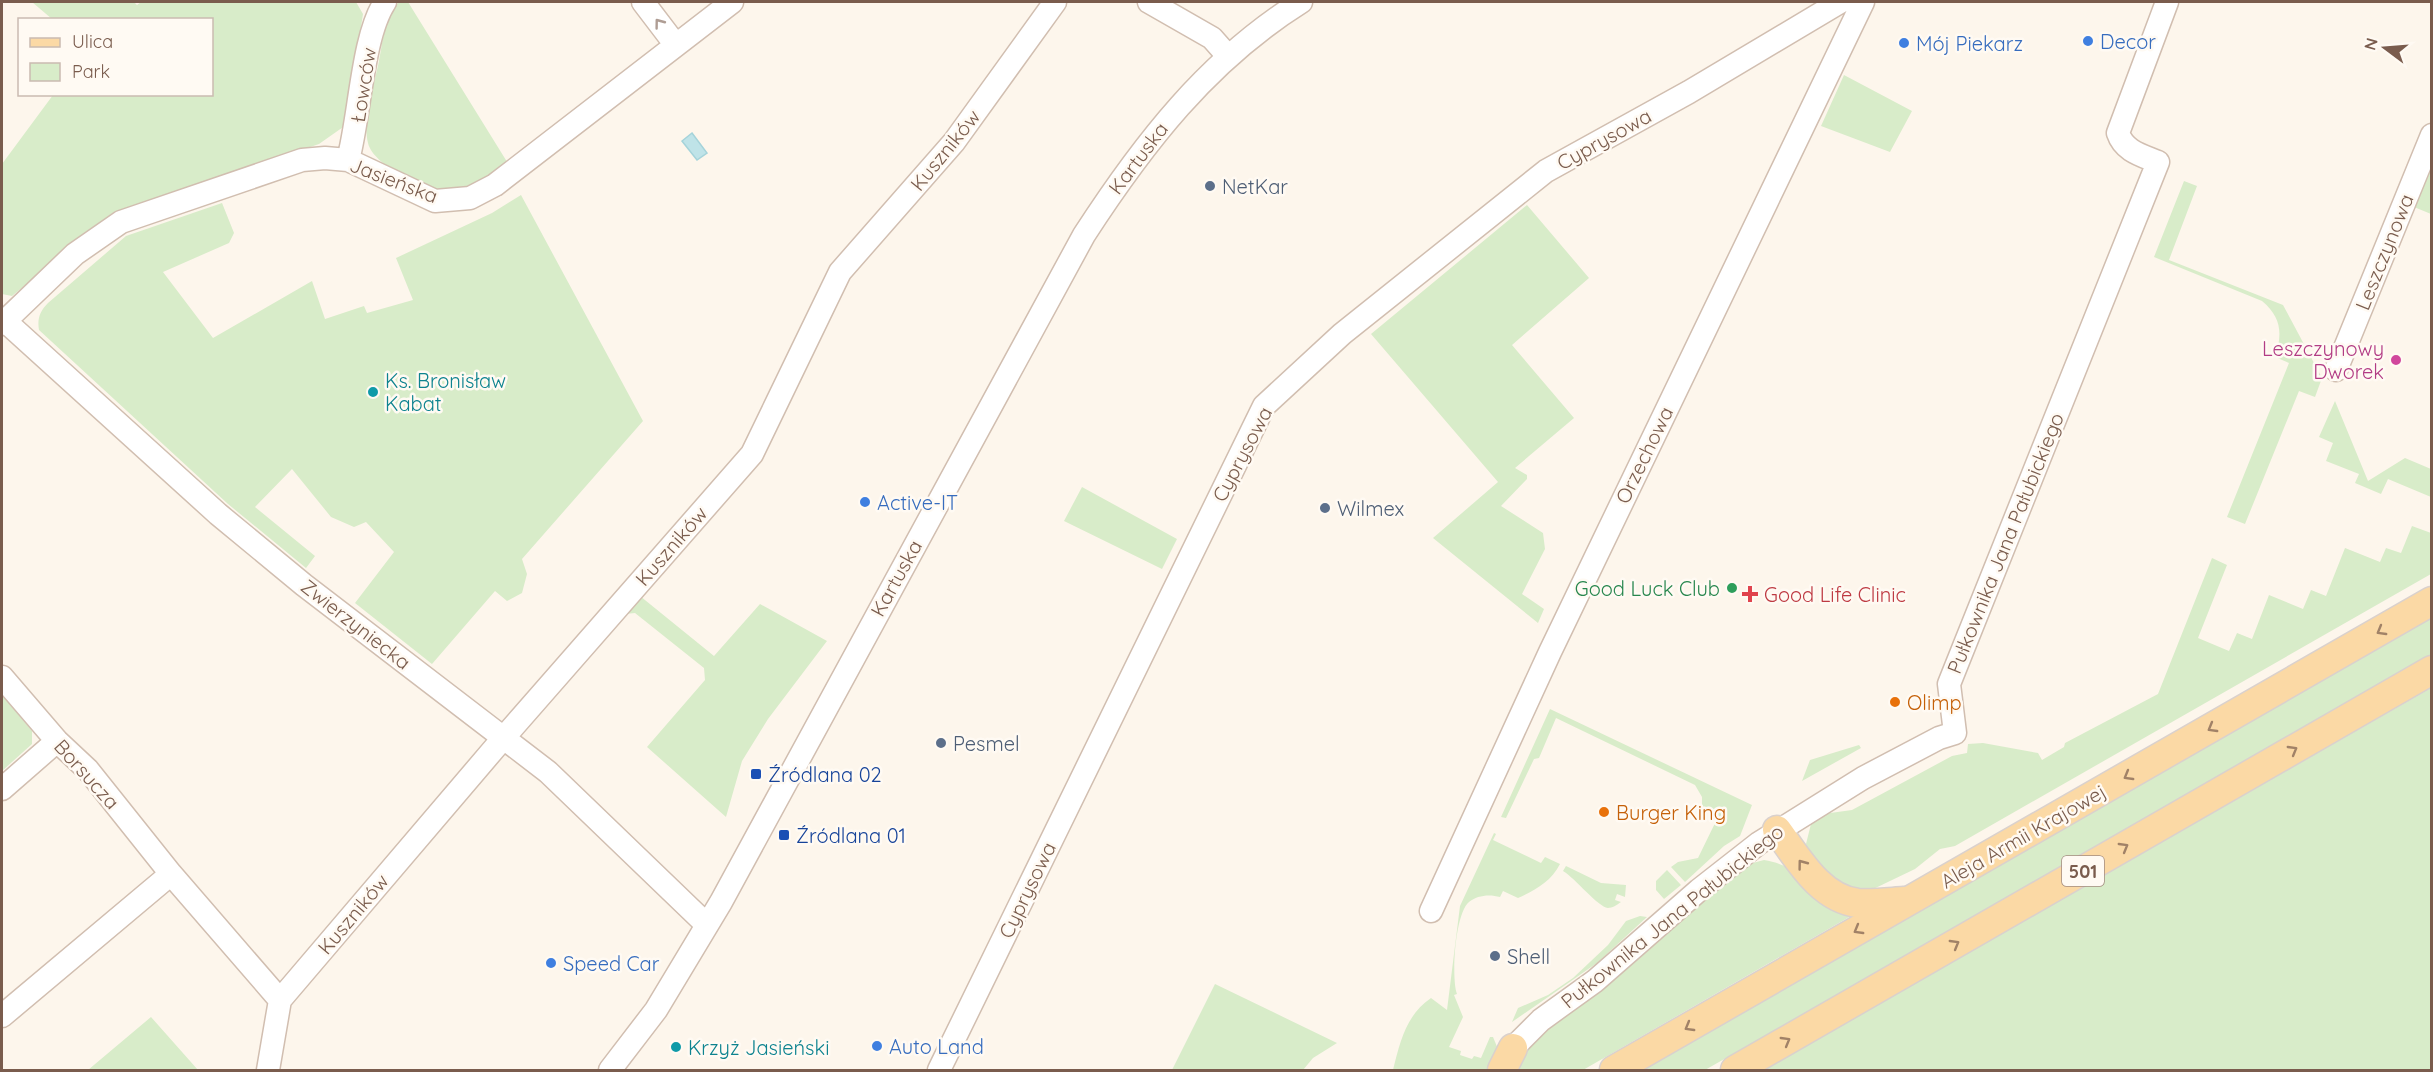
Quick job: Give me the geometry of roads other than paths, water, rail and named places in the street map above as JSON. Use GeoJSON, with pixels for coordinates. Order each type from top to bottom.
{"type":"FeatureCollection","features":[{"type":"Feature","properties":{"kind":"main road","name":"Aleja Armii Krajowej"},"geometry":{"type":"LineString","coordinates":[[1614,1071],[2432,601]]}},
{"type":"Feature","properties":{"kind":"main road","name":"501"},"geometry":{"type":"LineString","coordinates":[[1735,1071],[2432,670]]}},
{"type":"Feature","properties":{"kind":"main road"},"geometry":{"type":"LineString","coordinates":[[1777,831],[1810,874],[1840,898],[1857,903],[1909,901]]}},
{"type":"Feature","properties":{"kind":"street"},"geometry":{"type":"LineString","coordinates":[[643,2],[675,44]]}},
{"type":"Feature","properties":{"kind":"street","name":"Jasieńska"},"geometry":{"type":"LineString","coordinates":[[3,322],[75,254],[121,222],[302,160],[325,158],[348,160],[435,201],[470,198],[495,185],[732,2]]}},
{"type":"Feature","properties":{"kind":"street","name":"Kuszników"},"geometry":{"type":"LineString","coordinates":[[280,1000],[752,454],[840,272],[954,142],[1055,2]]}},
{"type":"Feature","properties":{"kind":"street"},"geometry":{"type":"LineString","coordinates":[[1149,2],[1212,38],[1227,56]]}},
{"type":"Feature","properties":{"kind":"street","name":"Kartuska"},"geometry":{"type":"LineString","coordinates":[[610,1071],[656,1010],[707,925],[1084,235],[1122,176],[1161,125],[1227,56],[1269,21],[1300,2]]}},
{"type":"Feature","properties":{"kind":"street","name":"Cyprysowa"},"geometry":{"type":"LineString","coordinates":[[939,1071],[1264,406],[1342,334],[1546,171],[1689,92],[1840,2]]}},
{"type":"Feature","properties":{"kind":"street","name":"Orzechowa"},"geometry":{"type":"LineString","coordinates":[[1431,911],[1550,652],[1863,2]]}},
{"type":"Feature","properties":{"kind":"street","name":"Pułkownika Jana Pałubickiego"},"geometry":{"type":"LineString","coordinates":[[1508,1059],[1541,1020],[1595,981],[1699,890],[1777,831],[1855,782],[1939,738],[1955,733],[1949,684],[2158,162],[2128,149],[2121,142],[2118,133],[2167,2]]}},
{"type":"Feature","properties":{"kind":"street","name":"Łowców"},"geometry":{"type":"LineString","coordinates":[[348,160],[355,134],[378,5]]}},
{"type":"Feature","properties":{"kind":"street","name":"Leszczynowa"},"geometry":{"type":"LineString","coordinates":[[2336,370],[2432,135]]}},
{"type":"Feature","properties":{"kind":"street","name":"Zwierzyniecka"},"geometry":{"type":"LineString","coordinates":[[3,322],[218,514],[304,585],[548,772],[707,925]]}},
{"type":"Feature","properties":{"kind":"street","name":"Borsucza"},"geometry":{"type":"LineString","coordinates":[[2,677],[57,741],[88,770],[171,874],[280,1000]]}},
{"type":"Feature","properties":{"kind":"street"},"geometry":{"type":"LineString","coordinates":[[2,789],[57,741]]}},
{"type":"Feature","properties":{"kind":"street"},"geometry":{"type":"LineString","coordinates":[[2,1016],[171,874]]}},
{"type":"Feature","properties":{"kind":"street"},"geometry":{"type":"LineString","coordinates":[[268,1071],[280,1000]]}},
{"type":"Feature","properties":{"kind":"water"},"geometry":{"type":"Polygon","coordinates":[[[692,133],[707,153],[697,160],[682,141],[692,133]]]}},
{"type":"Feature","properties":{"kind":"place","name":"Decor"},"geometry":{"type":"Point","coordinates":[2088,41]}},
{"type":"Feature","properties":{"kind":"place","name":"Mój Piekarz"},"geometry":{"type":"Point","coordinates":[1904,43]}},
{"type":"Feature","properties":{"kind":"place","name":"NetKar"},"geometry":{"type":"Point","coordinates":[1210,186]}},
{"type":"Feature","properties":{"kind":"place","name":"Leszczynowy Dworek"},"geometry":{"type":"Point","coordinates":[2396,360]}},
{"type":"Feature","properties":{"kind":"place","name":"Ks. Bronisław Kabat"},"geometry":{"type":"Point","coordinates":[373,392]}},
{"type":"Feature","properties":{"kind":"place","name":"Active-IT"},"geometry":{"type":"Point","coordinates":[865,502]}},
{"type":"Feature","properties":{"kind":"place","name":"Wilmex"},"geometry":{"type":"Point","coordinates":[1325,508]}},
{"type":"Feature","properties":{"kind":"place","name":"Good Luck Club"},"geometry":{"type":"Point","coordinates":[1732,588]}},
{"type":"Feature","properties":{"kind":"place","name":"Good Life Clinic"},"geometry":{"type":"Point","coordinates":[1750,594]}},
{"type":"Feature","properties":{"kind":"place","name":"Olimp"},"geometry":{"type":"Point","coordinates":[1895,702]}},
{"type":"Feature","properties":{"kind":"place","name":"Pesmel"},"geometry":{"type":"Point","coordinates":[941,743]}},
{"type":"Feature","properties":{"kind":"place","name":"Źródlana 02"},"geometry":{"type":"Point","coordinates":[756,774]}},
{"type":"Feature","properties":{"kind":"place","name":"Burger King"},"geometry":{"type":"Point","coordinates":[1604,812]}},
{"type":"Feature","properties":{"kind":"place","name":"Źródlana 01"},"geometry":{"type":"Point","coordinates":[784,835]}},
{"type":"Feature","properties":{"kind":"place","name":"Shell"},"geometry":{"type":"Point","coordinates":[1495,956]}},
{"type":"Feature","properties":{"kind":"place","name":"Speed Car"},"geometry":{"type":"Point","coordinates":[551,963]}},
{"type":"Feature","properties":{"kind":"place","name":"Auto Land"},"geometry":{"type":"Point","coordinates":[877,1046]}},
{"type":"Feature","properties":{"kind":"place","name":"Krzyż Jasieński"},"geometry":{"type":"Point","coordinates":[676,1047]}}]}
